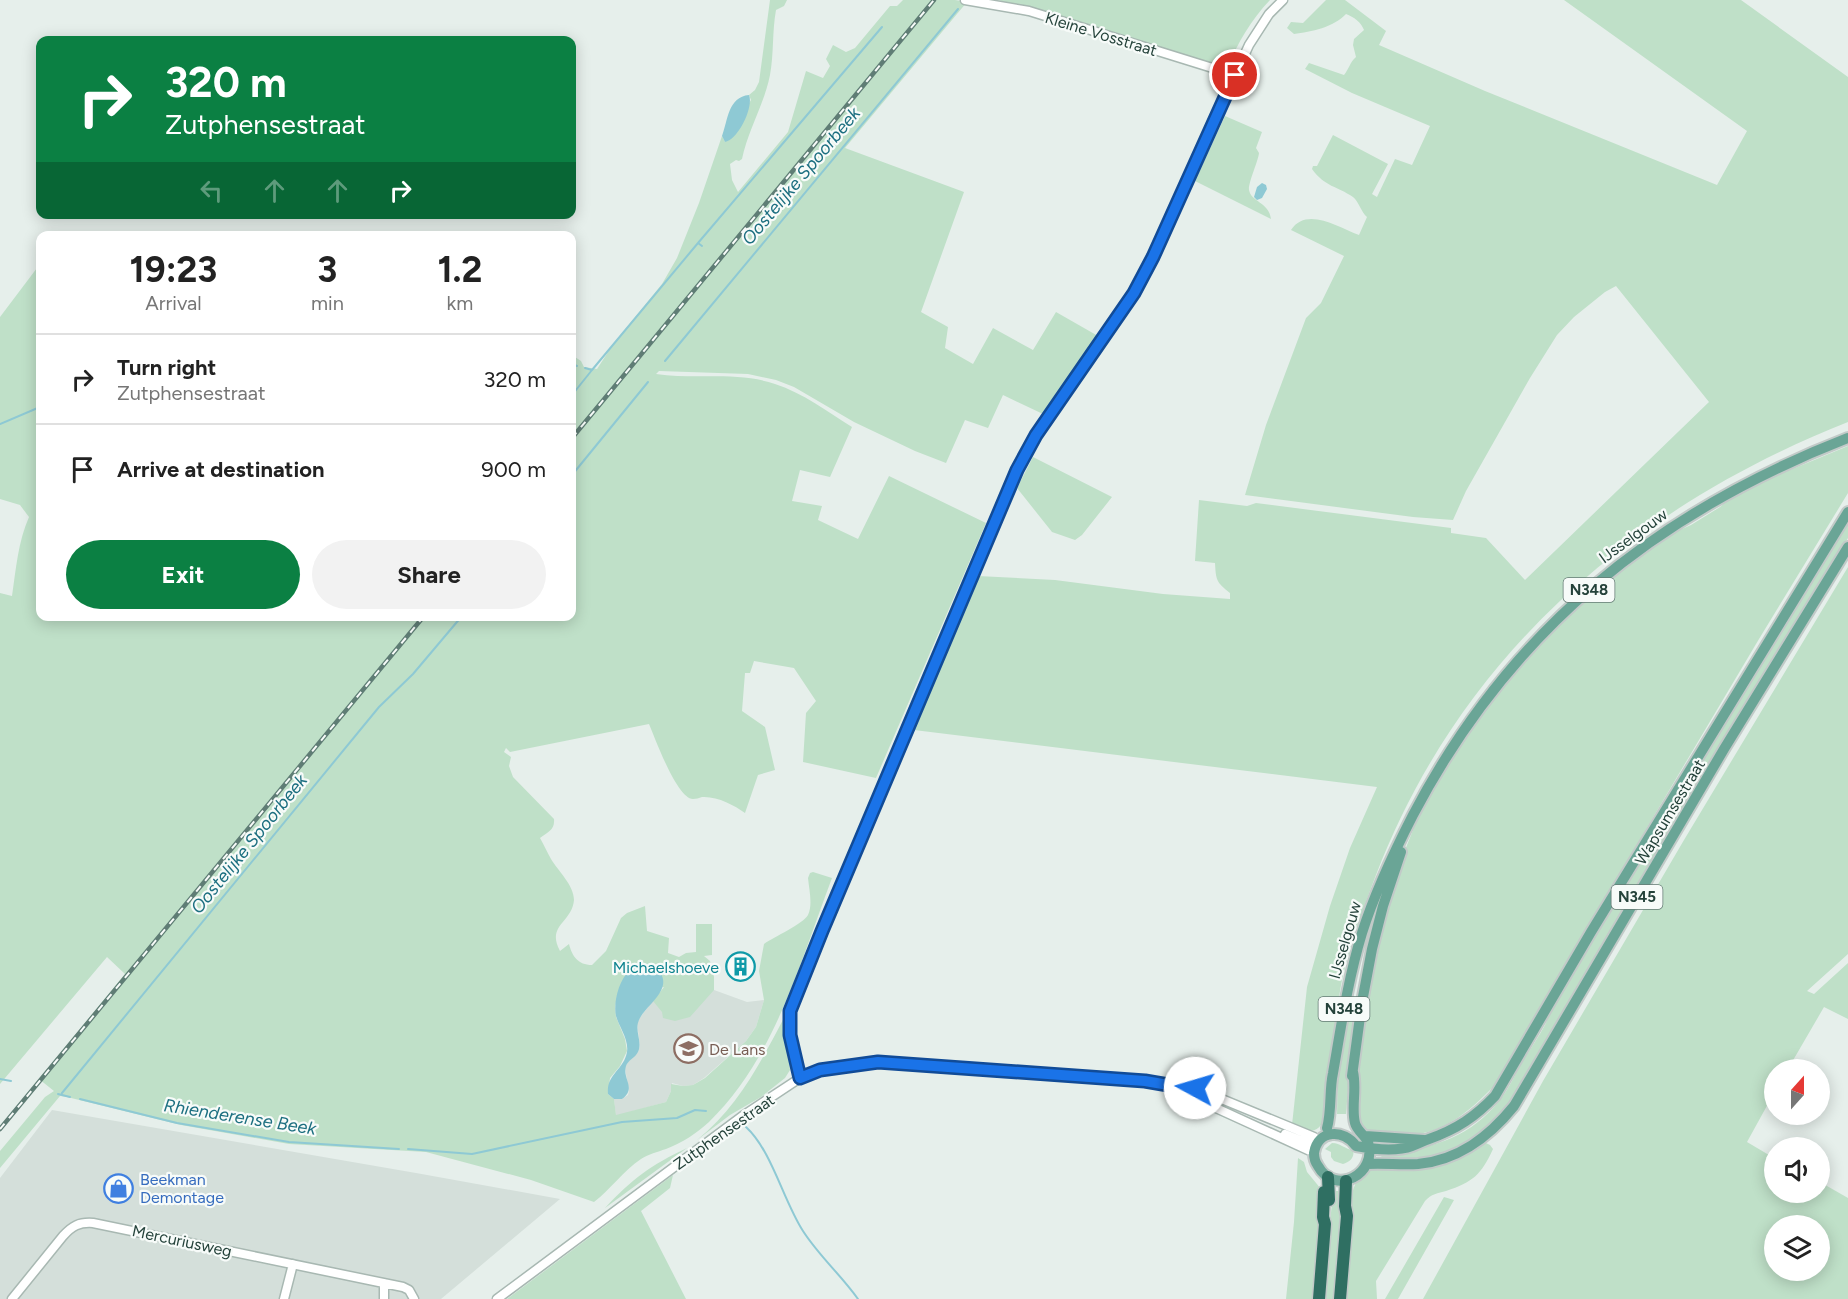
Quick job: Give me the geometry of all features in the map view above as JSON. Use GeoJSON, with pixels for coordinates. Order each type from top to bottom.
{"type":"FeatureCollection","features":[{"type":"Feature","properties":{"kind":"highway"},"geometry":{"type":"LineString","coordinates":[[1325,1224],[1329,1217],[1328,1177]]}},
{"type":"Feature","properties":{"kind":"highway"},"geometry":{"type":"LineString","coordinates":[[1340,1299],[1348,1178]]}},
{"type":"Feature","properties":{"kind":"highway"},"geometry":{"type":"LineString","coordinates":[[1319,1299],[1325,1224],[1324,1191]]}},
{"type":"Feature","properties":{"kind":"main road","name":"IJsselgouw"},"geometry":{"type":"LineString","coordinates":[[1330,1129],[1337,1075],[1336,1058],[1361,936],[1386,871],[1419,804],[1462,732],[1496,687],[1545,630],[1606,575],[1649,542],[1694,513],[1776,469],[1848,438]]}},
{"type":"Feature","properties":{"kind":"main road","name":"Wapsumsestraat"},"geometry":{"type":"LineString","coordinates":[[1365,1143],[1399,1149],[1410,1147],[1447,1133],[1464,1123],[1482,1110],[1495,1096],[1591,932],[1848,512]]}},
{"type":"Feature","properties":{"kind":"main road","name":"Wapsumsestraat"},"geometry":{"type":"LineString","coordinates":[[1367,1164],[1418,1164],[1455,1155],[1486,1136],[1507,1115],[1521,1095],[1724,749],[1848,547]]}},
{"type":"Feature","properties":{"kind":"main road","name":"IJsselgouw"},"geometry":{"type":"LineString","coordinates":[[1353,1127],[1355,1081],[1353,1072],[1360,1013],[1374,942],[1394,873],[1419,804]]}},
{"type":"Feature","properties":{"kind":"main road"},"geometry":{"type":"LineString","coordinates":[[1312,1148],[1317,1164],[1324,1174],[1336,1180],[1348,1178],[1363,1170],[1370,1154],[1353,1127],[1330,1129],[1312,1148],[1312,1170],[1323,1184],[1324,1191]]}},
{"type":"Feature","properties":{"kind":"main road"},"geometry":{"type":"LineString","coordinates":[[1330,1129],[1346,1136],[1356,1146],[1365,1143]]}},
{"type":"Feature","properties":{"kind":"main road"},"geometry":{"type":"LineString","coordinates":[[1348,1178],[1361,1161],[1365,1143]]}},
{"type":"Feature","properties":{"kind":"main road"},"geometry":{"type":"LineString","coordinates":[[1312,1148],[1320,1150],[1324,1166],[1348,1178]]}},
{"type":"Feature","properties":{"kind":"street","name":"Kleine Vosstraat"},"geometry":{"type":"LineString","coordinates":[[965,0],[1029,11],[1235,75]]}},
{"type":"Feature","properties":{"kind":"street"},"geometry":{"type":"LineString","coordinates":[[800,1078],[790,1035],[790,1011],[1008,488],[1036,435],[1134,293],[1153,257],[1249,45],[1269,14],[1283,0]]}},
{"type":"Feature","properties":{"kind":"street","name":"Zutphensestraat"},"geometry":{"type":"LineString","coordinates":[[497,1299],[744,1115],[800,1078],[820,1070],[878,1062],[1145,1081],[1195,1088],[1312,1148]]}},
{"type":"Feature","properties":{"kind":"street"},"geometry":{"type":"LineString","coordinates":[[1180,1087],[1192,1097],[1265,1131],[1312,1148]]}},
{"type":"Feature","properties":{"kind":"street","name":"Mercuriusweg"},"geometry":{"type":"LineString","coordinates":[[12,1299],[63,1236],[83,1222],[384,1283],[409,1290],[414,1299]]}},
{"type":"Feature","properties":{"kind":"street"},"geometry":{"type":"LineString","coordinates":[[284,1299],[293,1264]]}},
{"type":"Feature","properties":{"kind":"street"},"geometry":{"type":"LineString","coordinates":[[384,1283],[384,1299]]}},
{"type":"Feature","properties":{"kind":"shaded area","name":"De Lans"},"geometry":{"type":"Polygon","coordinates":[[[697,986],[747,1002],[764,1000],[756,1027],[746,1041],[693,1085],[683,1086],[672,1083],[666,1102],[616,1116],[614,1099],[622,1099],[628,1095],[629,1091],[625,1068],[640,1046],[637,1023],[641,1016],[653,1001],[697,986]]]}},
{"type":"Feature","properties":{"kind":"shaded area"},"geometry":{"type":"Polygon","coordinates":[[[52,1110],[560,1199],[441,1299],[0,1299],[0,1178],[52,1110]]]}},
{"type":"Feature","properties":{"kind":"green space"},"geometry":{"type":"Polygon","coordinates":[[[770,0],[787,0],[784,6],[776,10],[771,67],[764,97],[742,159],[730,164],[732,180],[738,192],[788,132],[806,71],[823,78],[830,66],[826,59],[833,45],[846,52],[855,48],[890,6],[897,6],[903,0],[967,2],[845,148],[964,192],[921,312],[948,327],[945,348],[973,364],[993,328],[1033,350],[1056,312],[1098,336],[1043,414],[1003,395],[988,428],[965,420],[946,463],[854,422],[794,387],[776,380],[748,374],[659,371],[656,374],[761,380],[795,392],[852,427],[830,477],[800,470],[792,501],[822,506],[818,520],[858,539],[889,476],[986,523],[876,778],[803,762],[806,713],[816,701],[794,668],[754,661],[750,673],[745,673],[742,711],[765,727],[775,770],[758,775],[745,813],[719,800],[708,797],[693,799],[687,796],[667,767],[649,724],[510,752],[506,748],[504,752],[511,757],[509,766],[513,777],[554,819],[552,828],[540,838],[551,859],[569,884],[574,900],[569,914],[556,935],[560,951],[569,944],[576,959],[592,965],[606,951],[621,918],[645,906],[647,931],[669,938],[668,953],[679,957],[686,953],[696,952],[696,924],[712,924],[712,955],[704,956],[710,961],[714,990],[690,1017],[675,1021],[663,1018],[662,1012],[653,1001],[664,987],[617,996],[616,1017],[627,1051],[620,1066],[610,1078],[608,1094],[614,1099],[616,1115],[666,1102],[671,1091],[671,1084],[693,1085],[705,1078],[746,1041],[756,1027],[764,1000],[759,971],[764,944],[795,926],[808,915],[810,873],[832,878],[783,1008],[752,1069],[732,1097],[709,1122],[678,1144],[641,1159],[594,1202],[531,1180],[426,1152],[289,1144],[181,1125],[60,1096],[0,1168],[0,1151],[45,1097],[54,1091],[39,1079],[125,974],[107,957],[0,1084],[0,593],[12,596],[20,546],[29,517],[20,505],[0,499],[0,317],[36,269],[36,621],[576,621],[576,358],[584,367],[597,369],[614,343],[662,284],[677,258],[722,136],[725,142],[751,100],[749,95],[759,82],[770,0]]]}},
{"type":"Feature","properties":{"kind":"green space"},"geometry":{"type":"Polygon","coordinates":[[[998,0],[1270,0],[1246,32],[1228,67],[998,0]]]}},
{"type":"Feature","properties":{"kind":"green space"},"geometry":{"type":"Polygon","coordinates":[[[1326,0],[1345,0],[1386,31],[1379,45],[1485,91],[1717,185],[1747,131],[1564,0],[1741,0],[1848,77],[1848,422],[1769,457],[1695,498],[1626,545],[1563,598],[1506,658],[1455,724],[1412,796],[1376,875],[1342,980],[1335,1027],[1328,1107],[1320,1126],[1317,1129],[1307,1130],[1292,1125],[1307,987],[1330,906],[1350,848],[1377,787],[914,730],[978,576],[1055,580],[1163,594],[1230,599],[1230,593],[1218,580],[1215,563],[1195,561],[1199,500],[1247,506],[1256,503],[1451,528],[1451,533],[1486,538],[1525,580],[1709,402],[1616,286],[1574,317],[1557,335],[1466,491],[1453,520],[1245,495],[1266,425],[1306,318],[1321,303],[1344,256],[1291,230],[1298,223],[1314,219],[1359,235],[1367,217],[1353,197],[1331,186],[1317,175],[1312,169],[1313,166],[1317,166],[1333,135],[1388,164],[1372,194],[1377,197],[1395,159],[1412,165],[1430,126],[1352,93],[1305,69],[1309,63],[1344,75],[1356,57],[1354,39],[1364,30],[1359,22],[1349,15],[1346,14],[1329,26],[1308,32],[1294,34],[1287,28],[1291,22],[1303,23],[1326,0]]]}},
{"type":"Feature","properties":{"kind":"green space"},"geometry":{"type":"Polygon","coordinates":[[[1225,116],[1262,132],[1256,148],[1259,153],[1249,190],[1250,194],[1267,209],[1271,219],[1195,181],[1225,116]]]}},
{"type":"Feature","properties":{"kind":"green space"},"geometry":{"type":"Polygon","coordinates":[[[1848,446],[1848,493],[1493,1087],[1466,1112],[1434,1130],[1410,1135],[1372,1134],[1362,1126],[1358,1117],[1358,1048],[1373,950],[1403,855],[1423,805],[1472,722],[1543,640],[1598,588],[1652,546],[1761,482],[1848,446]]]}},
{"type":"Feature","properties":{"kind":"green space"},"geometry":{"type":"Polygon","coordinates":[[[1033,457],[1112,497],[1082,535],[1075,540],[1052,532],[1017,488],[1033,457]]]}},
{"type":"Feature","properties":{"kind":"green space"},"geometry":{"type":"Polygon","coordinates":[[[1848,517],[1848,538],[1504,1113],[1463,1148],[1427,1160],[1381,1160],[1382,1151],[1429,1146],[1457,1135],[1483,1118],[1502,1097],[1545,1025],[1573,968],[1617,902],[1848,517]]]}},
{"type":"Feature","properties":{"kind":"green space"},"geometry":{"type":"Polygon","coordinates":[[[1848,567],[1848,954],[1807,991],[1814,994],[1848,963],[1848,1019],[1824,1007],[1794,1059],[1764,1059],[1764,1111],[1747,1142],[1764,1152],[1764,1203],[1830,1203],[1830,1188],[1848,1198],[1848,1299],[1423,1299],[1543,1081],[1848,567]]]}},
{"type":"Feature","properties":{"kind":"green space"},"geometry":{"type":"Polygon","coordinates":[[[1350,1002],[1355,1003],[1346,1114],[1337,1114],[1338,1074],[1350,1002]]]}},
{"type":"Feature","properties":{"kind":"green space"},"geometry":{"type":"Polygon","coordinates":[[[786,1014],[785,1030],[790,1070],[785,1078],[697,1140],[712,1127],[737,1098],[786,1014]]]}},
{"type":"Feature","properties":{"kind":"green space"},"geometry":{"type":"Polygon","coordinates":[[[1484,1142],[1493,1149],[1480,1171],[1470,1181],[1432,1195],[1425,1201],[1376,1281],[1377,1299],[1345,1299],[1352,1195],[1360,1177],[1375,1167],[1453,1158],[1484,1142]]]}},
{"type":"Feature","properties":{"kind":"green space"},"geometry":{"type":"Polygon","coordinates":[[[1332,1143],[1353,1150],[1353,1155],[1348,1162],[1343,1164],[1334,1161],[1331,1152],[1325,1149],[1332,1143]]]}},
{"type":"Feature","properties":{"kind":"green space"},"geometry":{"type":"Polygon","coordinates":[[[687,1148],[605,1208],[643,1174],[663,1160],[687,1148]]]}},
{"type":"Feature","properties":{"kind":"green space"},"geometry":{"type":"Polygon","coordinates":[[[1298,1158],[1304,1162],[1307,1172],[1321,1189],[1314,1299],[1286,1299],[1298,1158]]]}},
{"type":"Feature","properties":{"kind":"green space"},"geometry":{"type":"Polygon","coordinates":[[[673,1175],[670,1188],[641,1211],[686,1299],[507,1299],[673,1175]]]}},
{"type":"Feature","properties":{"kind":"green space"},"geometry":{"type":"Polygon","coordinates":[[[1333,1191],[1342,1191],[1336,1299],[1323,1299],[1333,1191]]]}},
{"type":"Feature","properties":{"kind":"green space"},"geometry":{"type":"Polygon","coordinates":[[[1444,1197],[1454,1200],[1398,1299],[1385,1299],[1444,1197]]]}},
{"type":"Feature","properties":{"kind":"water"},"geometry":{"type":"Polygon","coordinates":[[[749,95],[749,107],[744,122],[735,136],[725,142],[722,136],[730,110],[737,100],[749,95]]]}},
{"type":"Feature","properties":{"kind":"water"},"geometry":{"type":"Polygon","coordinates":[[[1262,183],[1267,189],[1262,198],[1257,200],[1254,197],[1257,187],[1262,183]]]}},
{"type":"Feature","properties":{"kind":"water"},"geometry":{"type":"Polygon","coordinates":[[[647,964],[660,972],[663,986],[639,1020],[637,1028],[639,1048],[637,1054],[627,1064],[625,1071],[628,1091],[622,1099],[614,1099],[608,1094],[608,1087],[627,1052],[625,1038],[616,1016],[615,1005],[618,992],[622,980],[629,971],[647,964]]]}},
{"type":"Feature","properties":{"kind":"waterway","name":"Oostelijke Spoorbeek"},"geometry":{"type":"LineString","coordinates":[[665,361],[958,9]]}},
{"type":"Feature","properties":{"kind":"waterway"},"geometry":{"type":"LineString","coordinates":[[698,243],[882,27]]}},
{"type":"Feature","properties":{"kind":"waterway"},"geometry":{"type":"LineString","coordinates":[[585,368],[592,370],[698,243],[702,246]]}},
{"type":"Feature","properties":{"kind":"waterway"},"geometry":{"type":"LineString","coordinates":[[576,390],[592,370]]}},
{"type":"Feature","properties":{"kind":"waterway","name":"Oostelijke Spoorbeek"},"geometry":{"type":"LineString","coordinates":[[576,470],[648,382]]}},
{"type":"Feature","properties":{"kind":"waterway"},"geometry":{"type":"LineString","coordinates":[[0,424],[36,409]]}},
{"type":"Feature","properties":{"kind":"waterway","name":"Oostelijke Spoorbeek"},"geometry":{"type":"LineString","coordinates":[[62,1093],[379,707],[413,674],[458,621]]}},
{"type":"Feature","properties":{"kind":"waterway","name":"Rhienderense Beek"},"geometry":{"type":"LineString","coordinates":[[0,1079],[11,1081]]}},
{"type":"Feature","properties":{"kind":"waterway","name":"Oostelijke Spoorbeek"},"geometry":{"type":"LineString","coordinates":[[58,1094],[70,1097]]}},
{"type":"Feature","properties":{"kind":"waterway","name":"Rhienderense Beek"},"geometry":{"type":"LineString","coordinates":[[80,1099],[177,1123],[289,1142],[399,1149]]}},
{"type":"Feature","properties":{"kind":"waterway","name":"Rhienderense Beek"},"geometry":{"type":"LineString","coordinates":[[408,1149],[472,1154],[622,1122],[677,1118],[695,1110],[706,1111]]}},
{"type":"Feature","properties":{"kind":"waterway","name":"Rhienderense Beek"},"geometry":{"type":"LineString","coordinates":[[746,1127],[763,1149],[803,1231],[858,1299]]}},
{"type":"Feature","properties":{"kind":"railway"},"geometry":{"type":"LineString","coordinates":[[576,433],[934,0]]}},
{"type":"Feature","properties":{"kind":"railway"},"geometry":{"type":"LineString","coordinates":[[0,1129],[420,621]]}},
{"type":"Feature","properties":{"kind":"place","name":"Michaelshoeve"},"geometry":{"type":"Point","coordinates":[740,967]}},
{"type":"Feature","properties":{"kind":"place","name":"De Lans"},"geometry":{"type":"Point","coordinates":[688,1049]}},
{"type":"Feature","properties":{"kind":"place","name":"Beekman Demontage"},"geometry":{"type":"Point","coordinates":[119,1188]}},
{"type":"Feature","properties":{"kind":"route"},"geometry":{"type":"LineString","coordinates":[[1195,1088],[1145,1081],[878,1062],[820,1070],[800,1078],[790,1035],[790,1011],[1008,488],[1036,435],[1134,293],[1153,257],[1235,75]]}}]}
